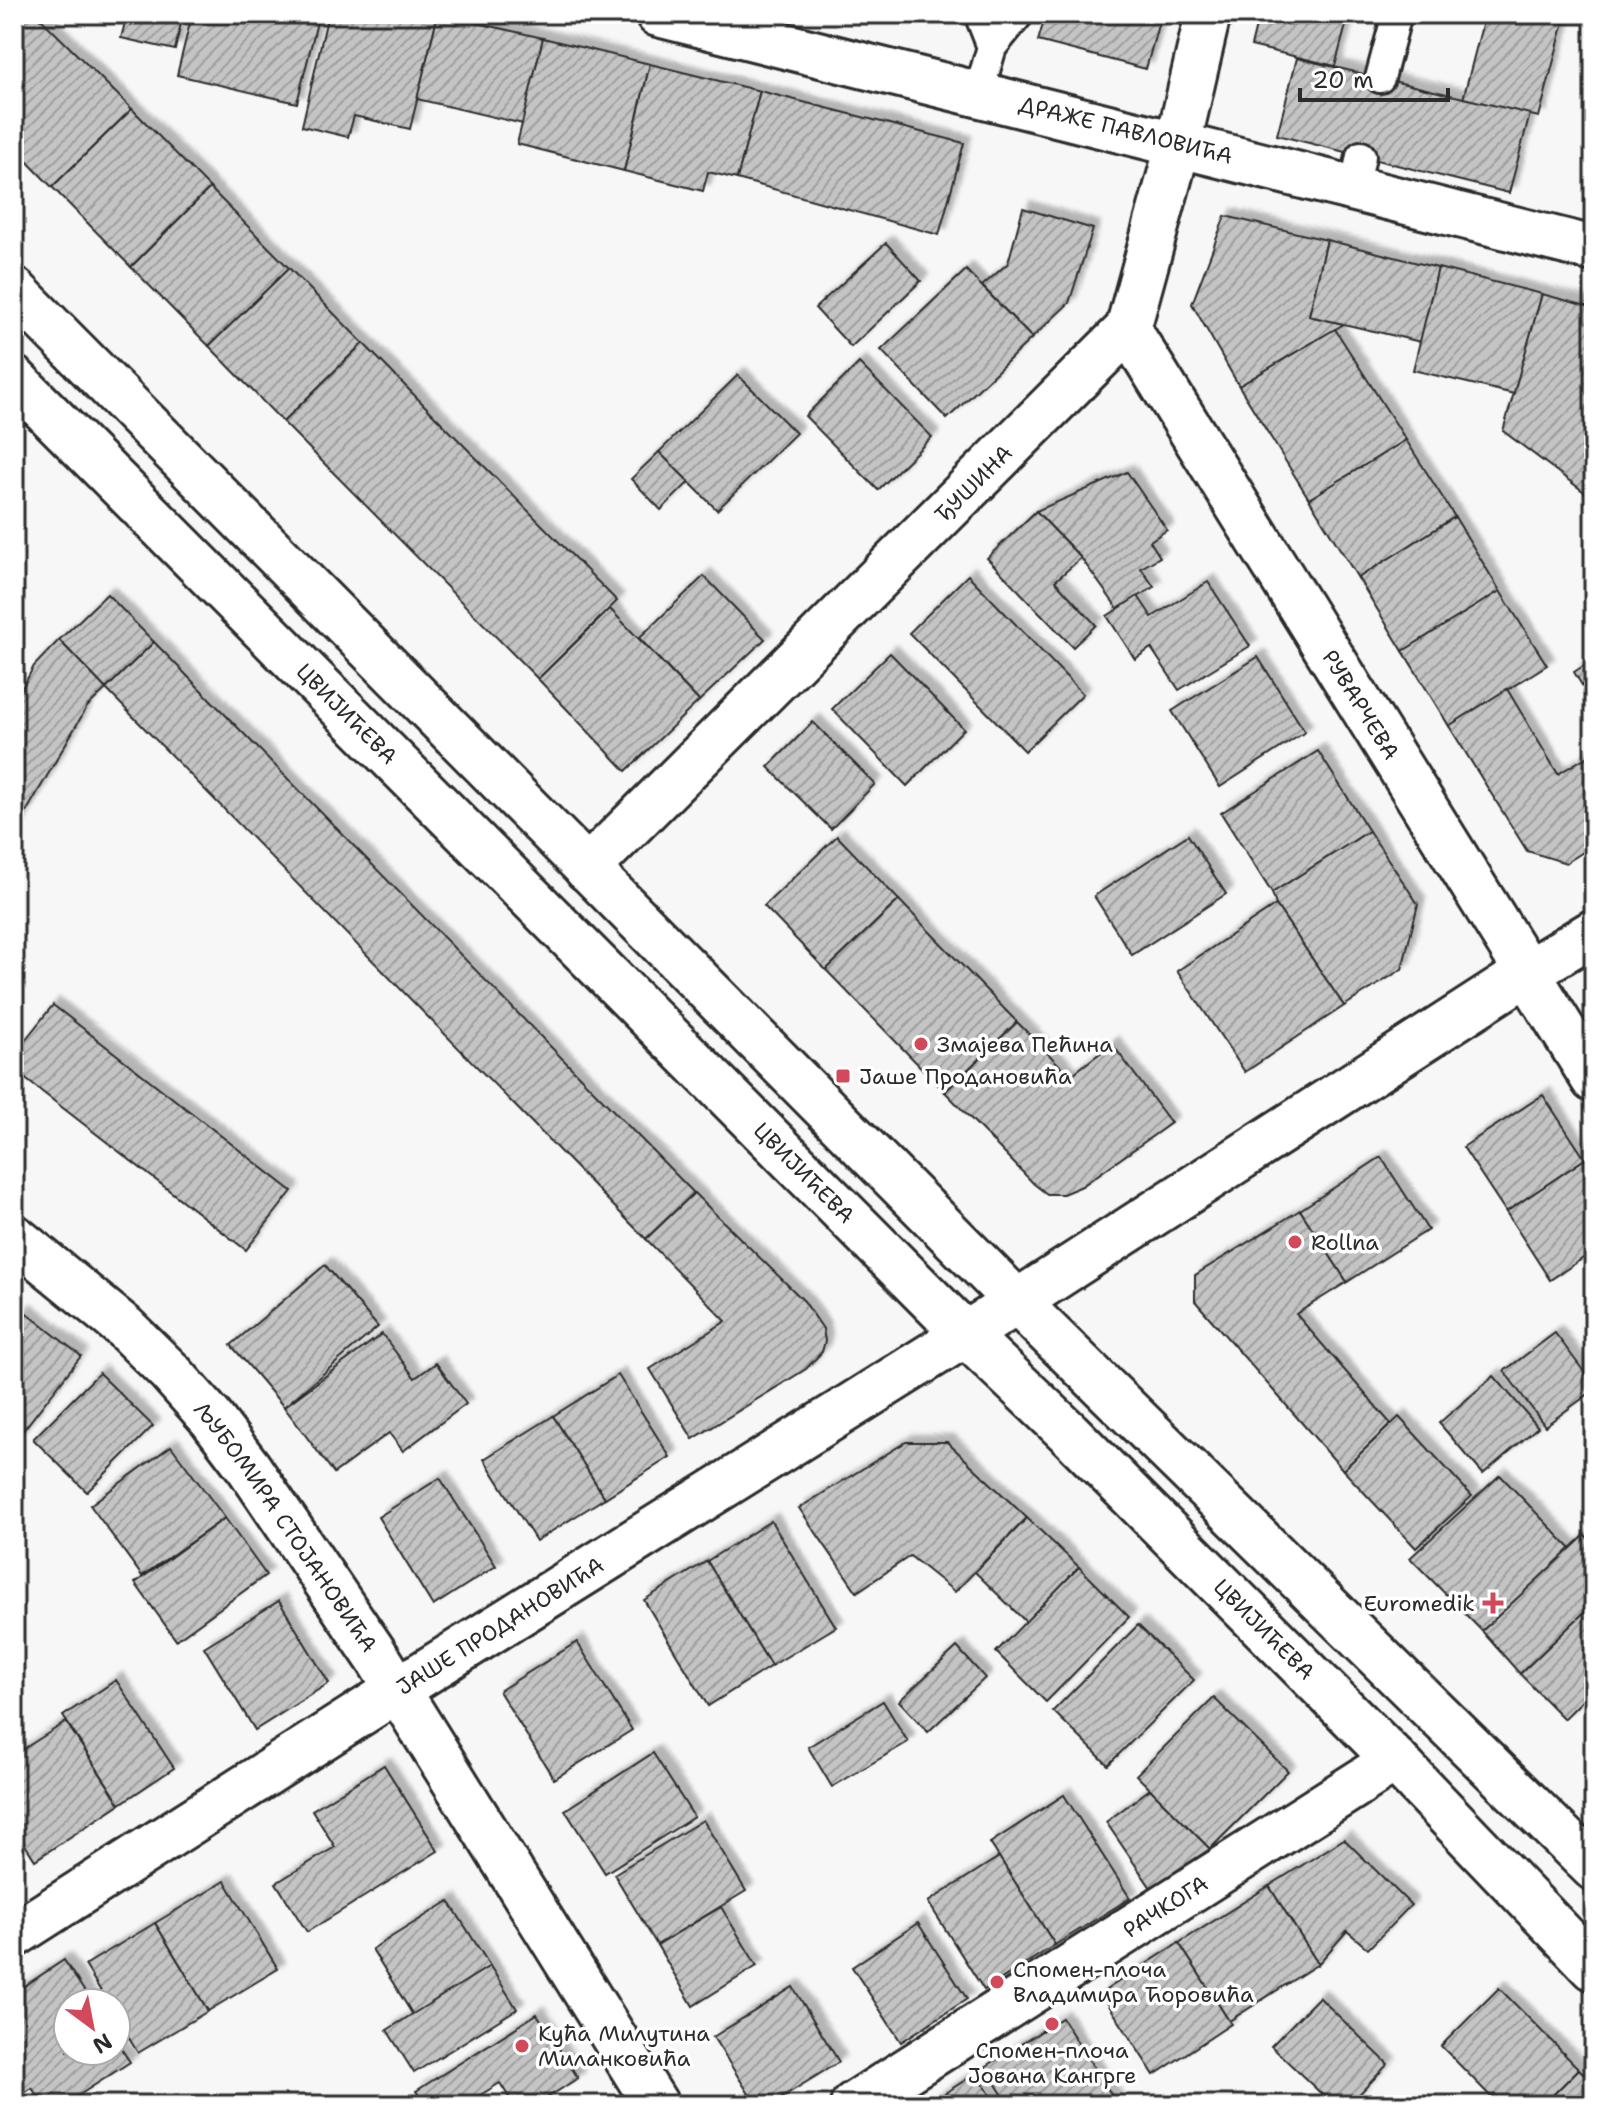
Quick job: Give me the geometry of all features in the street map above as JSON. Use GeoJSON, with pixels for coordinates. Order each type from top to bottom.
{"type":"FeatureCollection","features":[{"type":"Feature","properties":{"kind":"street","name":"ДРАЖЕ ПАВЛОВИЋА"},"geometry":{"type":"LineString","coordinates":[[658,14],[979,91],[1178,144],[1358,171],[1594,249]]}},
{"type":"Feature","properties":{"kind":"street","name":"ЂУШИНА"},"geometry":{"type":"LineString","coordinates":[[587,869],[1128,329],[1178,144],[1208,14]]}},
{"type":"Feature","properties":{"kind":"street"},"geometry":{"type":"LineString","coordinates":[[14,290],[1017,1302],[1594,1868]]}},
{"type":"Feature","properties":{"kind":"street","name":"РУВАРЧЕВА"},"geometry":{"type":"LineString","coordinates":[[1128,329],[1594,1080]]}},
{"type":"Feature","properties":{"kind":"street","name":"ЦВИЈИЋЕВА"},"geometry":{"type":"LineString","coordinates":[[14,379],[965,1334],[1080,1444],[1395,1760],[1594,1968]]}},
{"type":"Feature","properties":{"kind":"street","name":"ЈАШЕ ПРОДАНОВИЋА"},"geometry":{"type":"LineString","coordinates":[[14,1935],[397,1690],[1017,1302],[1594,932]]}},
{"type":"Feature","properties":{"kind":"street","name":"ЉУБОМИРА СТОЈАНОВИЋА"},"geometry":{"type":"LineString","coordinates":[[14,1237],[124,1327],[170,1372],[211,1418],[249,1468],[397,1690],[656,2105]]}},
{"type":"Feature","properties":{"kind":"street","name":"РАЧКОГА"},"geometry":{"type":"LineString","coordinates":[[853,2105],[1395,1760]]}},
{"type":"Feature","properties":{"kind":"lane"},"geometry":{"type":"LineString","coordinates":[[979,14],[992,47]]}},
{"type":"Feature","properties":{"kind":"lane"},"geometry":{"type":"LineString","coordinates":[[979,91],[992,47],[1019,14]]}},
{"type":"Feature","properties":{"kind":"lane"},"geometry":{"type":"LineString","coordinates":[[1380,78],[1397,14]]}},
{"type":"Feature","properties":{"kind":"building"},"geometry":{"type":"Polygon","coordinates":[[[14,14],[36,14],[132,109],[52,187],[14,148],[14,14]]]}},
{"type":"Feature","properties":{"kind":"building"},"geometry":{"type":"Polygon","coordinates":[[[123,14],[183,14],[175,50],[121,38],[127,15],[123,14]]]}},
{"type":"Feature","properties":{"kind":"building"},"geometry":{"type":"Polygon","coordinates":[[[192,14],[319,14],[297,103],[177,75],[192,14]]]}},
{"type":"Feature","properties":{"kind":"building"},"geometry":{"type":"Polygon","coordinates":[[[328,14],[438,14],[410,129],[354,116],[348,137],[302,126],[328,14]]]}},
{"type":"Feature","properties":{"kind":"building"},"geometry":{"type":"Polygon","coordinates":[[[438,14],[543,38],[523,124],[417,99],[438,14]]]}},
{"type":"Feature","properties":{"kind":"building"},"geometry":{"type":"Polygon","coordinates":[[[1046,14],[1161,14],[1146,69],[1038,41],[1046,14]]]}},
{"type":"Feature","properties":{"kind":"building"},"geometry":{"type":"Polygon","coordinates":[[[1259,14],[1349,14],[1335,66],[1251,46],[1259,14]]]}},
{"type":"Feature","properties":{"kind":"building"},"geometry":{"type":"Polygon","coordinates":[[[1485,14],[1566,14],[1539,117],[1463,99],[1485,14]]]}},
{"type":"Feature","properties":{"kind":"building"},"geometry":{"type":"Polygon","coordinates":[[[543,38],[650,64],[624,171],[517,144],[543,38]]]}},
{"type":"Feature","properties":{"kind":"building"},"geometry":{"type":"Polygon","coordinates":[[[1297,58],[1530,114],[1509,193],[1277,135],[1297,58]]]}},
{"type":"Feature","properties":{"kind":"building"},"geometry":{"type":"Polygon","coordinates":[[[650,64],[760,91],[737,179],[708,172],[703,191],[624,171],[650,64]]]}},
{"type":"Feature","properties":{"kind":"building"},"geometry":{"type":"Polygon","coordinates":[[[760,91],[964,143],[939,235],[737,179],[760,91]]]}},
{"type":"Feature","properties":{"kind":"building"},"geometry":{"type":"Polygon","coordinates":[[[132,109],[210,188],[131,267],[52,187],[132,109]]]}},
{"type":"Feature","properties":{"kind":"building"},"geometry":{"type":"Polygon","coordinates":[[[210,188],[289,268],[209,346],[131,267],[210,188]]]}},
{"type":"Feature","properties":{"kind":"building"},"geometry":{"type":"Polygon","coordinates":[[[1023,208],[1093,229],[1069,303],[1032,338],[982,286],[1008,263],[1023,208]]]}},
{"type":"Feature","properties":{"kind":"building"},"geometry":{"type":"Polygon","coordinates":[[[1225,216],[1327,240],[1309,316],[1344,324],[1239,386],[1192,304],[1225,216]]]}},
{"type":"Feature","properties":{"kind":"building"},"geometry":{"type":"Polygon","coordinates":[[[1327,240],[1438,268],[1421,342],[1309,316],[1327,240]]]}},
{"type":"Feature","properties":{"kind":"building"},"geometry":{"type":"Polygon","coordinates":[[[886,243],[921,281],[851,347],[815,308],[886,243]]]}},
{"type":"Feature","properties":{"kind":"building"},"geometry":{"type":"Polygon","coordinates":[[[289,268],[363,343],[283,422],[209,346],[289,268]]]}},
{"type":"Feature","properties":{"kind":"building"},"geometry":{"type":"Polygon","coordinates":[[[1438,268],[1542,294],[1514,394],[1413,370],[1438,268]]]}},
{"type":"Feature","properties":{"kind":"building"},"geometry":{"type":"Polygon","coordinates":[[[966,270],[1032,338],[947,419],[881,350],[966,270]]]}},
{"type":"Feature","properties":{"kind":"building"},"geometry":{"type":"Polygon","coordinates":[[[1542,294],[1594,308],[1594,468],[1587,494],[1503,431],[1542,294]]]}},
{"type":"Feature","properties":{"kind":"building"},"geometry":{"type":"Polygon","coordinates":[[[1335,329],[1406,440],[1309,499],[1239,386],[1335,329]]]}},
{"type":"Feature","properties":{"kind":"building"},"geometry":{"type":"Polygon","coordinates":[[[363,343],[617,601],[538,679],[283,422],[363,343]]]}},
{"type":"Feature","properties":{"kind":"building"},"geometry":{"type":"Polygon","coordinates":[[[859,363],[932,437],[878,490],[805,416],[859,363]]]}},
{"type":"Feature","properties":{"kind":"building"},"geometry":{"type":"Polygon","coordinates":[[[738,375],[796,433],[717,510],[659,452],[738,375]]]}},
{"type":"Feature","properties":{"kind":"building"},"geometry":{"type":"Polygon","coordinates":[[[1406,440],[1455,517],[1358,578],[1309,499],[1406,440]]]}},
{"type":"Feature","properties":{"kind":"building"},"geometry":{"type":"Polygon","coordinates":[[[659,452],[689,482],[661,510],[631,479],[659,452]]]}},
{"type":"Feature","properties":{"kind":"building"},"geometry":{"type":"Polygon","coordinates":[[[1127,472],[1167,530],[1150,541],[1160,557],[1141,568],[1154,587],[1118,609],[1081,558],[1036,511],[1127,472]]]}},
{"type":"Feature","properties":{"kind":"building"},"geometry":{"type":"Polygon","coordinates":[[[1036,511],[1081,558],[1055,581],[1096,625],[1073,647],[987,558],[1036,511]]]}},
{"type":"Feature","properties":{"kind":"building"},"geometry":{"type":"Polygon","coordinates":[[[1455,517],[1500,591],[1403,651],[1358,578],[1455,517]]]}},
{"type":"Feature","properties":{"kind":"building"},"geometry":{"type":"Polygon","coordinates":[[[968,575],[1083,694],[1025,751],[909,633],[968,575]]]}},
{"type":"Feature","properties":{"kind":"building"},"geometry":{"type":"Polygon","coordinates":[[[704,576],[765,639],[699,701],[639,638],[704,576]]]}},
{"type":"Feature","properties":{"kind":"building"},"geometry":{"type":"Polygon","coordinates":[[[1208,582],[1250,646],[1179,690],[1151,648],[1135,659],[1107,616],[1138,596],[1152,617],[1208,582]]]}},
{"type":"Feature","properties":{"kind":"building"},"geometry":{"type":"Polygon","coordinates":[[[1500,591],[1547,665],[1449,726],[1403,651],[1500,591]]]}},
{"type":"Feature","properties":{"kind":"building"},"geometry":{"type":"Polygon","coordinates":[[[107,594],[154,642],[106,689],[59,640],[107,594]]]}},
{"type":"Feature","properties":{"kind":"building"},"geometry":{"type":"Polygon","coordinates":[[[610,609],[699,701],[626,771],[538,679],[610,609]]]}},
{"type":"Feature","properties":{"kind":"building"},"geometry":{"type":"Polygon","coordinates":[[[59,640],[106,689],[87,707],[14,833],[14,703],[34,666],[59,640]]]}},
{"type":"Feature","properties":{"kind":"building"},"geometry":{"type":"Polygon","coordinates":[[[154,642],[694,1193],[646,1239],[106,689],[154,642]]]}},
{"type":"Feature","properties":{"kind":"building"},"geometry":{"type":"Polygon","coordinates":[[[890,653],[964,729],[907,786],[832,709],[890,653]]]}},
{"type":"Feature","properties":{"kind":"building"},"geometry":{"type":"Polygon","coordinates":[[[1258,657],[1305,732],[1220,787],[1172,711],[1258,657]]]}},
{"type":"Feature","properties":{"kind":"building"},"geometry":{"type":"Polygon","coordinates":[[[1594,659],[1594,705],[1574,672],[1594,659]]]}},
{"type":"Feature","properties":{"kind":"building"},"geometry":{"type":"Polygon","coordinates":[[[1507,689],[1558,774],[1586,757],[1594,769],[1594,845],[1566,863],[1527,851],[1449,726],[1507,689]]]}},
{"type":"Feature","properties":{"kind":"building"},"geometry":{"type":"Polygon","coordinates":[[[813,722],[875,784],[831,829],[768,767],[813,722]]]}},
{"type":"Feature","properties":{"kind":"building"},"geometry":{"type":"Polygon","coordinates":[[[1318,751],[1369,831],[1272,893],[1221,813],[1318,751]]]}},
{"type":"Feature","properties":{"kind":"building"},"geometry":{"type":"Polygon","coordinates":[[[1369,831],[1418,904],[1402,969],[1344,1006],[1276,905],[1272,893],[1369,831]]]}},
{"type":"Feature","properties":{"kind":"building"},"geometry":{"type":"Polygon","coordinates":[[[1188,835],[1226,894],[1132,955],[1094,896],[1188,835]]]}},
{"type":"Feature","properties":{"kind":"building"},"geometry":{"type":"Polygon","coordinates":[[[837,836],[899,900],[826,970],[764,906],[837,836]]]}},
{"type":"Feature","properties":{"kind":"building"},"geometry":{"type":"Polygon","coordinates":[[[899,900],[1017,1022],[945,1092],[826,970],[899,900]]]}},
{"type":"Feature","properties":{"kind":"building"},"geometry":{"type":"Polygon","coordinates":[[[1276,905],[1344,1006],[1245,1072],[1177,971],[1276,905]]]}},
{"type":"Feature","properties":{"kind":"building"},"geometry":{"type":"Polygon","coordinates":[[[53,1005],[292,1191],[246,1250],[14,1070],[14,1054],[53,1005]]]}},
{"type":"Feature","properties":{"kind":"building"},"geometry":{"type":"Polygon","coordinates":[[[1017,1022],[1070,1076],[1112,1044],[1171,1123],[1082,1186],[1063,1194],[1047,1194],[945,1092],[1017,1022]]]}},
{"type":"Feature","properties":{"kind":"building"},"geometry":{"type":"Polygon","coordinates":[[[1543,1095],[1585,1159],[1506,1212],[1463,1147],[1543,1095]]]}},
{"type":"Feature","properties":{"kind":"building"},"geometry":{"type":"Polygon","coordinates":[[[1381,1157],[1428,1230],[1347,1282],[1300,1210],[1381,1157]]]}},
{"type":"Feature","properties":{"kind":"building"},"geometry":{"type":"Polygon","coordinates":[[[1585,1159],[1594,1173],[1594,1251],[1550,1280],[1506,1212],[1585,1159]]]}},
{"type":"Feature","properties":{"kind":"building"},"geometry":{"type":"Polygon","coordinates":[[[694,1193],[804,1301],[823,1329],[825,1341],[822,1352],[806,1369],[693,1439],[650,1369],[726,1321],[646,1239],[694,1193]]]}},
{"type":"Feature","properties":{"kind":"building"},"geometry":{"type":"Polygon","coordinates":[[[1300,1210],[1347,1282],[1296,1314],[1391,1424],[1343,1470],[1195,1301],[1195,1275],[1300,1210]]]}},
{"type":"Feature","properties":{"kind":"building"},"geometry":{"type":"Polygon","coordinates":[[[325,1265],[378,1327],[284,1407],[231,1345],[325,1265]]]}},
{"type":"Feature","properties":{"kind":"building"},"geometry":{"type":"Polygon","coordinates":[[[24,1311],[81,1356],[18,1437],[14,1434],[14,1324],[24,1311]]]}},
{"type":"Feature","properties":{"kind":"building"},"geometry":{"type":"Polygon","coordinates":[[[1555,1333],[1594,1385],[1594,1390],[1545,1426],[1504,1371],[1555,1333]]]}},
{"type":"Feature","properties":{"kind":"building"},"geometry":{"type":"Polygon","coordinates":[[[382,1334],[415,1378],[436,1363],[466,1404],[403,1451],[389,1433],[334,1473],[284,1407],[382,1334]]]}},
{"type":"Feature","properties":{"kind":"building"},"geometry":{"type":"Polygon","coordinates":[[[99,1373],[153,1426],[87,1492],[33,1439],[99,1373]]]}},
{"type":"Feature","properties":{"kind":"building"},"geometry":{"type":"Polygon","coordinates":[[[618,1375],[670,1457],[605,1498],[553,1416],[618,1375]]]}},
{"type":"Feature","properties":{"kind":"building"},"geometry":{"type":"Polygon","coordinates":[[[1494,1376],[1538,1427],[1483,1474],[1439,1423],[1494,1376]]]}},
{"type":"Feature","properties":{"kind":"building"},"geometry":{"type":"Polygon","coordinates":[[[553,1416],[605,1498],[536,1541],[484,1459],[553,1416]]]}},
{"type":"Feature","properties":{"kind":"building"},"geometry":{"type":"Polygon","coordinates":[[[1399,1417],[1472,1496],[1416,1548],[1343,1470],[1399,1417]]]}},
{"type":"Feature","properties":{"kind":"building"},"geometry":{"type":"Polygon","coordinates":[[[906,1442],[947,1442],[1027,1518],[955,1592],[910,1556],[857,1592],[799,1508],[906,1442]]]}},
{"type":"Feature","properties":{"kind":"building"},"geometry":{"type":"Polygon","coordinates":[[[171,1446],[225,1518],[142,1576],[90,1505],[171,1446]]]}},
{"type":"Feature","properties":{"kind":"building"},"geometry":{"type":"Polygon","coordinates":[[[1500,1475],[1571,1549],[1482,1631],[1410,1558],[1500,1475]]]}},
{"type":"Feature","properties":{"kind":"building"},"geometry":{"type":"Polygon","coordinates":[[[440,1478],[496,1566],[433,1606],[378,1517],[440,1478]]]}},
{"type":"Feature","properties":{"kind":"building"},"geometry":{"type":"Polygon","coordinates":[[[225,1518],[266,1575],[176,1640],[135,1583],[225,1518]]]}},
{"type":"Feature","properties":{"kind":"building"},"geometry":{"type":"Polygon","coordinates":[[[1027,1518],[1079,1567],[1026,1622],[975,1572],[1027,1518]]]}},
{"type":"Feature","properties":{"kind":"building"},"geometry":{"type":"Polygon","coordinates":[[[771,1521],[836,1627],[771,1666],[707,1561],[771,1521]]]}},
{"type":"Feature","properties":{"kind":"building"},"geometry":{"type":"Polygon","coordinates":[[[1585,1535],[1594,1545],[1594,1603],[1520,1674],[1482,1631],[1585,1535]]]}},
{"type":"Feature","properties":{"kind":"building"},"geometry":{"type":"Polygon","coordinates":[[[707,1561],[771,1666],[708,1706],[644,1600],[707,1561]]]}},
{"type":"Feature","properties":{"kind":"building"},"geometry":{"type":"Polygon","coordinates":[[[1079,1567],[1129,1617],[1046,1702],[996,1652],[1079,1567]]]}},
{"type":"Feature","properties":{"kind":"building"},"geometry":{"type":"Polygon","coordinates":[[[279,1601],[329,1683],[255,1730],[204,1647],[279,1601]]]}},
{"type":"Feature","properties":{"kind":"building"},"geometry":{"type":"Polygon","coordinates":[[[1594,1603],[1594,1689],[1564,1719],[1520,1674],[1594,1603]]]}},
{"type":"Feature","properties":{"kind":"building"},"geometry":{"type":"Polygon","coordinates":[[[1138,1625],[1194,1680],[1108,1765],[1053,1711],[1138,1625]]]}},
{"type":"Feature","properties":{"kind":"building"},"geometry":{"type":"Polygon","coordinates":[[[577,1642],[632,1730],[554,1779],[499,1691],[577,1642]]]}},
{"type":"Feature","properties":{"kind":"building"},"geometry":{"type":"Polygon","coordinates":[[[957,1647],[985,1678],[928,1732],[899,1701],[957,1647]]]}},
{"type":"Feature","properties":{"kind":"building"},"geometry":{"type":"Polygon","coordinates":[[[116,1680],[174,1768],[120,1804],[63,1716],[116,1680]]]}},
{"type":"Feature","properties":{"kind":"building"},"geometry":{"type":"Polygon","coordinates":[[[1214,1698],[1288,1771],[1210,1849],[1136,1775],[1214,1698]]]}},
{"type":"Feature","properties":{"kind":"building"},"geometry":{"type":"Polygon","coordinates":[[[883,1701],[908,1742],[832,1787],[808,1747],[883,1701]]]}},
{"type":"Feature","properties":{"kind":"building"},"geometry":{"type":"Polygon","coordinates":[[[66,1722],[120,1804],[35,1860],[14,1828],[14,1755],[66,1722]]]}},
{"type":"Feature","properties":{"kind":"building"},"geometry":{"type":"Polygon","coordinates":[[[653,1753],[694,1817],[605,1873],[565,1810],[653,1753]]]}},
{"type":"Feature","properties":{"kind":"building"},"geometry":{"type":"Polygon","coordinates":[[[384,1765],[438,1851],[307,1932],[276,1883],[335,1847],[312,1810],[384,1765]]]}},
{"type":"Feature","properties":{"kind":"building"},"geometry":{"type":"Polygon","coordinates":[[[1150,1789],[1210,1849],[1151,1888],[1106,1822],[1150,1789]]]}},
{"type":"Feature","properties":{"kind":"building"},"geometry":{"type":"Polygon","coordinates":[[[1064,1795],[1130,1898],[1055,1945],[990,1843],[1064,1795]]]}},
{"type":"Feature","properties":{"kind":"building"},"geometry":{"type":"Polygon","coordinates":[[[703,1820],[746,1891],[657,1945],[614,1874],[703,1820]]]}},
{"type":"Feature","properties":{"kind":"building"},"geometry":{"type":"Polygon","coordinates":[[[1344,1839],[1411,1905],[1368,1949],[1347,1931],[1318,1964],[1269,1886],[1344,1839]]]}},
{"type":"Feature","properties":{"kind":"building"},"geometry":{"type":"Polygon","coordinates":[[[999,1857],[1055,1945],[984,1990],[928,1902],[999,1857]]]}},
{"type":"Feature","properties":{"kind":"building"},"geometry":{"type":"Polygon","coordinates":[[[225,1881],[278,1969],[208,2011],[155,1923],[225,1881]]]}},
{"type":"Feature","properties":{"kind":"building"},"geometry":{"type":"Polygon","coordinates":[[[1269,1886],[1318,1964],[1229,2021],[1179,1943],[1269,1886]]]}},
{"type":"Feature","properties":{"kind":"building"},"geometry":{"type":"Polygon","coordinates":[[[449,1901],[490,1966],[413,2015],[372,1949],[449,1901]]]}},
{"type":"Feature","properties":{"kind":"building"},"geometry":{"type":"Polygon","coordinates":[[[721,1907],[757,1966],[693,2006],[657,1945],[721,1907]]]}},
{"type":"Feature","properties":{"kind":"building"},"geometry":{"type":"Polygon","coordinates":[[[155,1923],[208,2011],[138,2053],[132,2043],[132,1987],[98,1987],[85,1965],[155,1923]]]}},
{"type":"Feature","properties":{"kind":"building"},"geometry":{"type":"Polygon","coordinates":[[[918,1923],[967,1999],[901,2042],[852,1967],[918,1923]]]}},
{"type":"Feature","properties":{"kind":"building"},"geometry":{"type":"Polygon","coordinates":[[[1179,1943],[1231,2024],[1154,2075],[1101,1993],[1179,1943]]]}},
{"type":"Feature","properties":{"kind":"building"},"geometry":{"type":"Polygon","coordinates":[[[64,1960],[82,1987],[52,1987],[52,2067],[122,2067],[64,2105],[43,2105],[32,2088],[14,2100],[14,1993],[64,1960]]]}},
{"type":"Feature","properties":{"kind":"building"},"geometry":{"type":"Polygon","coordinates":[[[490,1966],[517,2009],[414,2073],[387,2030],[490,1966]]]}},
{"type":"Feature","properties":{"kind":"building"},"geometry":{"type":"Polygon","coordinates":[[[793,1987],[839,2062],[769,2105],[756,2105],[713,2037],[793,1987]]]}},
{"type":"Feature","properties":{"kind":"building"},"geometry":{"type":"Polygon","coordinates":[[[1499,1988],[1579,2069],[1543,2105],[1499,2105],[1441,2046],[1499,1988]]]}},
{"type":"Feature","properties":{"kind":"building"},"geometry":{"type":"Polygon","coordinates":[[[1319,1997],[1388,2064],[1349,2105],[1333,2105],[1271,2046],[1319,1997]]]}},
{"type":"Feature","properties":{"kind":"building","name":"Кућа Милутина Миланковића"},"geometry":{"type":"Polygon","coordinates":[[[537,2014],[578,2078],[536,2105],[514,2105],[500,2083],[464,2105],[425,2105],[416,2091],[537,2014]]]}},
{"type":"Feature","properties":{"kind":"building"},"geometry":{"type":"Polygon","coordinates":[[[1062,2018],[1118,2105],[1009,2105],[985,2067],[1062,2018]]]}},
{"type":"Feature","properties":{"kind":"building"},"geometry":{"type":"Polygon","coordinates":[[[1579,2069],[1594,2084],[1594,2105],[1543,2105],[1579,2069]]]}},
{"type":"Feature","properties":{"kind":"building"},"geometry":{"type":"Polygon","coordinates":[[[976,2073],[997,2105],[927,2105],[976,2073]]]}},
{"type":"Feature","properties":{"kind":"place","name":"Змајева Пећина"},"geometry":{"type":"Point","coordinates":[921,1044]}},
{"type":"Feature","properties":{"kind":"place","name":"Јаше Продановића"},"geometry":{"type":"Point","coordinates":[843,1076]}},
{"type":"Feature","properties":{"kind":"place","name":"Rollna"},"geometry":{"type":"Point","coordinates":[1295,1242]}},
{"type":"Feature","properties":{"kind":"place","name":"Euromedik"},"geometry":{"type":"Point","coordinates":[1493,1603]}},
{"type":"Feature","properties":{"kind":"place","name":"Спомен-плоча Владимира Ћоровића"},"geometry":{"type":"Point","coordinates":[997,1982]}},
{"type":"Feature","properties":{"kind":"place","name":"Спомен-плоча Јована Кангрге"},"geometry":{"type":"Point","coordinates":[1052,2024]}},
{"type":"Feature","properties":{"kind":"place","name":"Кућа Милутина Миланковића"},"geometry":{"type":"Point","coordinates":[522,2046]}}]}
